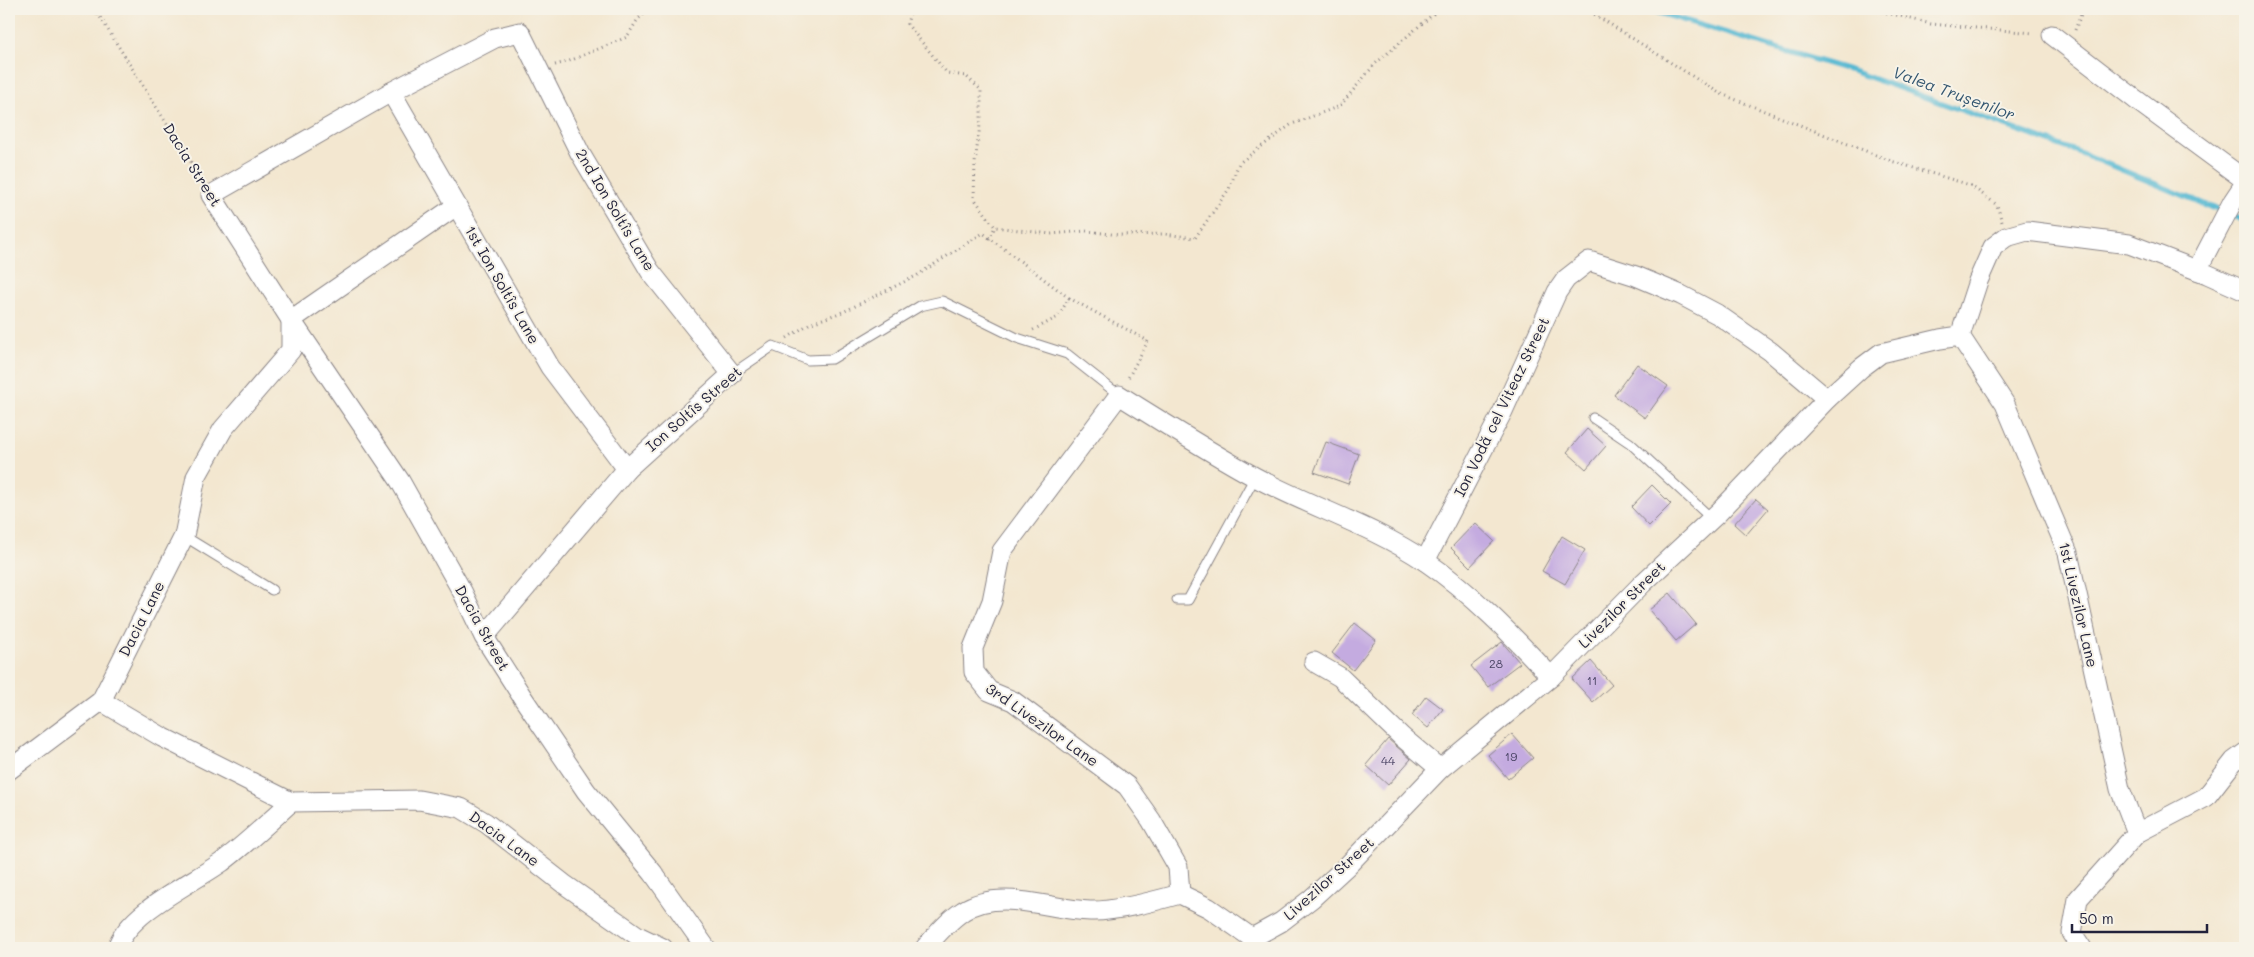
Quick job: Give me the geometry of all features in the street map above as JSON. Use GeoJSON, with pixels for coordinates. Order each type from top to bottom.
{"type":"FeatureCollection","features":[{"type":"Feature","properties":{"kind":"street","name":"2nd Ion Soltîs Lane"},"geometry":{"type":"LineString","coordinates":[[392,92],[495,38],[520,32],[580,153],[650,271],[732,374]]}},
{"type":"Feature","properties":{"kind":"street"},"geometry":{"type":"LineString","coordinates":[[2052,35],[2245,182],[2197,270]]}},
{"type":"Feature","properties":{"kind":"street"},"geometry":{"type":"LineString","coordinates":[[211,195],[392,92]]}},
{"type":"Feature","properties":{"kind":"street","name":"1st Ion Soltîs Lane"},"geometry":{"type":"LineString","coordinates":[[392,92],[550,367],[627,469]]}},
{"type":"Feature","properties":{"kind":"street","name":"Dacia Street"},"geometry":{"type":"LineString","coordinates":[[211,195],[400,481],[463,593],[484,637],[586,792],[653,873],[706,948]]}},
{"type":"Feature","properties":{"kind":"street"},"geometry":{"type":"LineString","coordinates":[[184,536],[196,478],[223,429],[291,350],[292,320],[456,206]]}},
{"type":"Feature","properties":{"kind":"street"},"geometry":{"type":"LineString","coordinates":[[1960,336],[1978,281],[1993,247],[2006,237],[2026,231],[2129,244],[2245,291]]}},
{"type":"Feature","properties":{"kind":"street","name":"Ion Vodă cel Viteaz Street"},"geometry":{"type":"LineString","coordinates":[[1425,561],[1503,411],[1557,292],[1566,280],[1589,260],[1663,288],[1717,314],[1770,351],[1827,399]]}},
{"type":"Feature","properties":{"kind":"street","name":"Livezilor Street"},"geometry":{"type":"LineString","coordinates":[[1180,894],[1209,908],[1253,943],[1341,872],[1440,769],[1551,677],[1644,583],[1712,519],[1827,399],[1861,368],[1881,353],[1960,336]]}},
{"type":"Feature","properties":{"kind":"street","name":"1st Livezilor Lane"},"geometry":{"type":"LineString","coordinates":[[1960,336],[2005,404],[2068,553],[2120,789],[2137,833]]}},
{"type":"Feature","properties":{"kind":"street","name":"Ion Soltîs Street"},"geometry":{"type":"LineString","coordinates":[[484,637],[627,469],[732,374]]}},
{"type":"Feature","properties":{"kind":"street"},"geometry":{"type":"LineString","coordinates":[[1119,396],[1255,477],[1379,535],[1425,561],[1458,587],[1551,677]]}},
{"type":"Feature","properties":{"kind":"street","name":"3rd Livezilor Lane"},"geometry":{"type":"LineString","coordinates":[[1119,396],[1002,551],[992,601],[973,648],[974,672],[989,691],[1013,702],[1127,786],[1151,820],[1178,867],[1180,894]]}},
{"type":"Feature","properties":{"kind":"street","name":"Dacia Lane"},"geometry":{"type":"LineString","coordinates":[[9,770],[101,702],[184,536]]}},
{"type":"Feature","properties":{"kind":"street"},"geometry":{"type":"LineString","coordinates":[[1314,662],[1340,677],[1402,737],[1440,769]]}},
{"type":"Feature","properties":{"kind":"street","name":"Dacia Lane"},"geometry":{"type":"LineString","coordinates":[[101,702],[162,738],[292,802],[419,800],[461,808],[486,823],[564,884],[638,936],[664,948]]}},
{"type":"Feature","properties":{"kind":"street"},"geometry":{"type":"LineString","coordinates":[[2077,940],[2078,898],[2137,833],[2206,797],[2234,761],[2245,752]]}},
{"type":"Feature","properties":{"kind":"street"},"geometry":{"type":"LineString","coordinates":[[118,948],[119,942],[137,917],[223,861],[292,802]]}},
{"type":"Feature","properties":{"kind":"street"},"geometry":{"type":"LineString","coordinates":[[925,948],[946,924],[963,911],[978,904],[1000,900],[1018,901],[1091,911],[1145,903],[1180,894]]}},
{"type":"Feature","properties":{"kind":"lane","name":"Ion Soltîs Street"},"geometry":{"type":"LineString","coordinates":[[732,374],[774,346],[808,360],[832,359],[920,306],[942,301],[1017,338],[1067,354],[1119,396]]}},
{"type":"Feature","properties":{"kind":"lane"},"geometry":{"type":"LineString","coordinates":[[1593,418],[1630,444],[1712,519]]}},
{"type":"Feature","properties":{"kind":"lane"},"geometry":{"type":"LineString","coordinates":[[1177,600],[1188,600],[1255,477]]}},
{"type":"Feature","properties":{"kind":"lane"},"geometry":{"type":"LineString","coordinates":[[184,536],[272,590]]}},
{"type":"Feature","properties":{"kind":"path","name":"Dacia Street"},"geometry":{"type":"LineString","coordinates":[[95,9],[211,195]]}},
{"type":"Feature","properties":{"kind":"path"},"geometry":{"type":"LineString","coordinates":[[538,68],[567,62],[627,37],[638,19],[650,9]]}},
{"type":"Feature","properties":{"kind":"path"},"geometry":{"type":"LineString","coordinates":[[911,9],[908,24],[947,73],[966,76],[981,90],[981,118],[974,163],[974,198],[995,227],[1050,234],[1086,231],[1119,235],[1165,234],[1195,238],[1229,189],[1239,163],[1292,124],[1340,106],[1375,64],[1440,9]]}},
{"type":"Feature","properties":{"kind":"path"},"geometry":{"type":"LineString","coordinates":[[1586,9],[1719,93],[1891,161],[1970,185],[1997,206],[2006,237]]}},
{"type":"Feature","properties":{"kind":"path"},"geometry":{"type":"LineString","coordinates":[[1872,9],[1931,24],[2052,35]]}},
{"type":"Feature","properties":{"kind":"path"},"geometry":{"type":"LineString","coordinates":[[2068,47],[2084,9]]}},
{"type":"Feature","properties":{"kind":"path"},"geometry":{"type":"LineString","coordinates":[[2204,9],[2245,9]]}},
{"type":"Feature","properties":{"kind":"path"},"geometry":{"type":"LineString","coordinates":[[989,239],[995,227]]}},
{"type":"Feature","properties":{"kind":"path"},"geometry":{"type":"LineString","coordinates":[[1069,298],[1148,341],[1119,396]]}},
{"type":"Feature","properties":{"kind":"building"},"geometry":{"type":"Polygon","coordinates":[[[1637,364],[1668,386],[1645,418],[1614,395],[1637,364]]]}},
{"type":"Feature","properties":{"kind":"building"},"geometry":{"type":"Polygon","coordinates":[[[1587,429],[1606,446],[1586,469],[1567,452],[1587,429]]]}},
{"type":"Feature","properties":{"kind":"building"},"geometry":{"type":"Polygon","coordinates":[[[1326,442],[1359,454],[1348,484],[1314,472],[1326,442]]]}},
{"type":"Feature","properties":{"kind":"building"},"geometry":{"type":"Polygon","coordinates":[[[1652,485],[1671,504],[1649,526],[1631,507],[1652,485]]]}},
{"type":"Feature","properties":{"kind":"building"},"geometry":{"type":"Polygon","coordinates":[[[1756,499],[1768,509],[1746,535],[1734,524],[1756,499]]]}},
{"type":"Feature","properties":{"kind":"building"},"geometry":{"type":"Polygon","coordinates":[[[1475,523],[1494,541],[1470,567],[1451,548],[1475,523]]]}},
{"type":"Feature","properties":{"kind":"building"},"geometry":{"type":"Polygon","coordinates":[[[1562,536],[1585,550],[1565,584],[1542,571],[1562,536]]]}},
{"type":"Feature","properties":{"kind":"building"},"geometry":{"type":"Polygon","coordinates":[[[1670,593],[1696,624],[1676,641],[1649,610],[1670,593]]]}},
{"type":"Feature","properties":{"kind":"building"},"geometry":{"type":"Polygon","coordinates":[[[1355,623],[1376,640],[1353,670],[1332,653],[1355,623]]]}},
{"type":"Feature","properties":{"kind":"building"},"geometry":{"type":"Polygon","coordinates":[[[1502,642],[1520,663],[1488,687],[1471,666],[1502,642]]]}},
{"type":"Feature","properties":{"kind":"building"},"geometry":{"type":"Polygon","coordinates":[[[1591,661],[1612,685],[1593,702],[1572,679],[1591,661]]]}},
{"type":"Feature","properties":{"kind":"building"},"geometry":{"type":"Polygon","coordinates":[[[1426,696],[1443,709],[1428,728],[1412,715],[1426,696]]]}},
{"type":"Feature","properties":{"kind":"building"},"geometry":{"type":"Polygon","coordinates":[[[1512,734],[1533,758],[1508,779],[1488,755],[1512,734]]]}},
{"type":"Feature","properties":{"kind":"building"},"geometry":{"type":"Polygon","coordinates":[[[1388,739],[1411,759],[1388,785],[1366,765],[1388,739]]]}},
{"type":"Feature","properties":{"kind":"waterway","name":"Valea Trușenilor"},"geometry":{"type":"LineString","coordinates":[[1647,9],[1849,70],[2081,153],[2245,221]]}}]}
